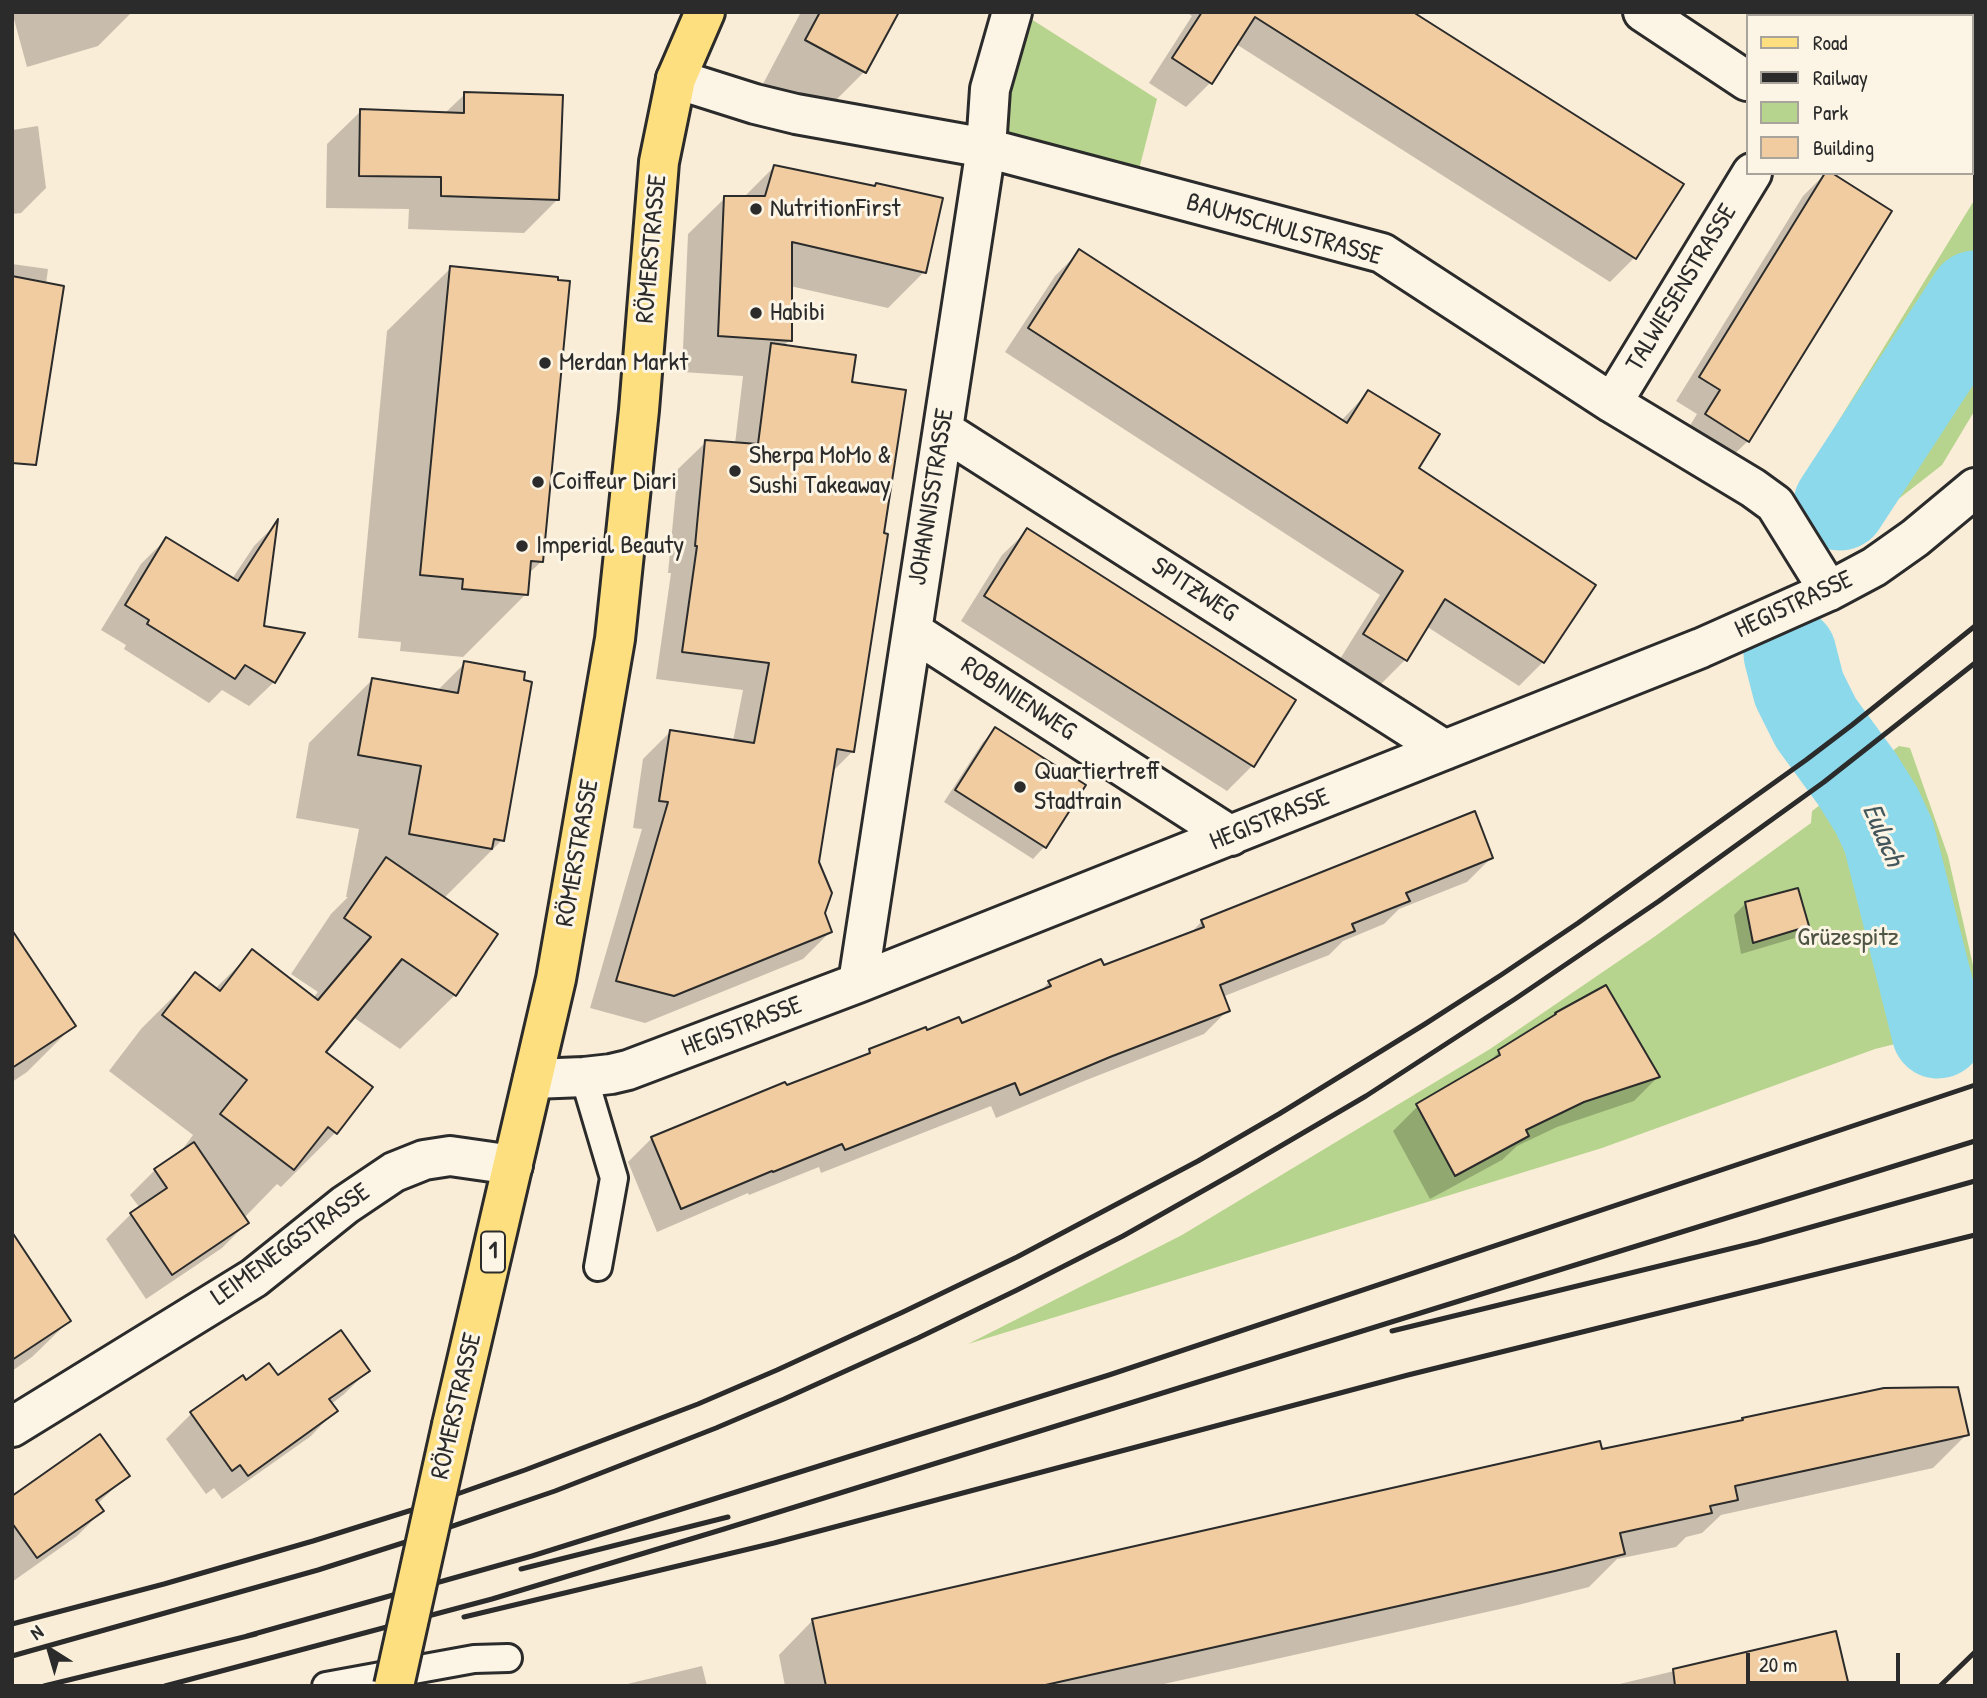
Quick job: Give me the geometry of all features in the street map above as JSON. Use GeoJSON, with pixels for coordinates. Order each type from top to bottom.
{"type":"FeatureCollection","features":[{"type":"Feature","properties":{"kind":"main road","name":"RÖMERSTRASSE"},"geometry":{"type":"LineString","coordinates":[[394,1686],[556,979],[615,639],[639,410],[659,162],[676,79],[705,12]]}},
{"type":"Feature","properties":{"kind":"street","name":"JOHANNISSTRASSE"},"geometry":{"type":"LineString","coordinates":[[858,983],[986,148],[990,89],[1012,12]]}},
{"type":"Feature","properties":{"kind":"street"},"geometry":{"type":"LineString","coordinates":[[1643,12],[1745,80]]}},
{"type":"Feature","properties":{"kind":"street","name":"BAUMSCHULSTRASSE"},"geometry":{"type":"LineString","coordinates":[[676,79],[796,114],[986,148],[1382,253],[1612,403],[1753,488],[1774,504],[1829,591]]}},
{"type":"Feature","properties":{"kind":"street","name":"TALWIESENSTRASSE"},"geometry":{"type":"LineString","coordinates":[[1612,403],[1751,175]]}},
{"type":"Feature","properties":{"kind":"street","name":"SPITZWEG"},"geometry":{"type":"LineString","coordinates":[[943,430],[1445,750]]}},
{"type":"Feature","properties":{"kind":"street","name":"HEGISTRASSE"},"geometry":{"type":"LineString","coordinates":[[533,1079],[584,1077],[628,1070],[858,983],[1701,648],[1856,578],[1893,555],[1975,488]]}},
{"type":"Feature","properties":{"kind":"street","name":"ROBINIENWEG"},"geometry":{"type":"LineString","coordinates":[[912,631],[1231,836]]}},
{"type":"Feature","properties":{"kind":"street","name":"LEIMENEGGSTRASSE"},"geometry":{"type":"LineString","coordinates":[[12,1427],[254,1278],[360,1193],[394,1172],[424,1160],[450,1156],[513,1166]]}},
{"type":"Feature","properties":{"kind":"lane"},"geometry":{"type":"LineString","coordinates":[[584,1077],[614,1178],[598,1267]]}},
{"type":"Feature","properties":{"kind":"lane"},"geometry":{"type":"LineString","coordinates":[[326,1686],[474,1659],[508,1658]]}},
{"type":"Feature","properties":{"kind":"green space"},"geometry":{"type":"Polygon","coordinates":[[[1020,12],[1157,99],[1134,189],[986,148],[1020,12]]]}},
{"type":"Feature","properties":{"kind":"green space"},"geometry":{"type":"Polygon","coordinates":[[[1975,199],[1975,410],[1942,465],[1864,526],[1809,491],[1806,474],[1975,199]]]}},
{"type":"Feature","properties":{"kind":"green space","name":"Grüzespitz"},"geometry":{"type":"Polygon","coordinates":[[[1899,746],[1910,748],[1948,856],[1975,974],[1975,1024],[1875,1049],[1602,1148],[968,1344],[1182,1235],[1490,1049],[1654,937],[1811,823],[1812,811],[1899,746]]]}},
{"type":"Feature","properties":{"kind":"building"},"geometry":{"type":"Polygon","coordinates":[[[820,12],[899,12],[866,73],[805,40],[820,12]]]}},
{"type":"Feature","properties":{"kind":"building"},"geometry":{"type":"Polygon","coordinates":[[[1202,12],[1413,12],[1684,184],[1636,259],[1255,17],[1212,84],[1172,58],[1202,12]]]}},
{"type":"Feature","properties":{"kind":"building"},"geometry":{"type":"Polygon","coordinates":[[[464,92],[563,95],[559,200],[441,196],[441,177],[359,176],[360,109],[464,113],[464,92]]]}},
{"type":"Feature","properties":{"kind":"building"},"geometry":{"type":"Polygon","coordinates":[[[774,165],[943,198],[926,273],[792,242],[792,341],[718,336],[724,196],[765,196],[774,165]]]}},
{"type":"Feature","properties":{"kind":"building"},"geometry":{"type":"Polygon","coordinates":[[[1824,175],[1835,175],[1892,211],[1749,442],[1705,414],[1720,390],[1699,377],[1824,175]]]}},
{"type":"Feature","properties":{"kind":"building"},"geometry":{"type":"Polygon","coordinates":[[[1079,249],[1347,423],[1368,390],[1440,434],[1419,468],[1596,585],[1544,663],[1445,599],[1407,661],[1363,634],[1403,571],[1028,328],[1079,249]]]}},
{"type":"Feature","properties":{"kind":"building"},"geometry":{"type":"Polygon","coordinates":[[[450,266],[558,277],[558,280],[570,281],[543,562],[531,561],[528,595],[462,589],[463,579],[420,575],[450,266]]]}},
{"type":"Feature","properties":{"kind":"building"},"geometry":{"type":"Polygon","coordinates":[[[12,276],[64,286],[36,465],[12,463],[12,276]]]}},
{"type":"Feature","properties":{"kind":"building"},"geometry":{"type":"Polygon","coordinates":[[[771,343],[856,355],[852,382],[906,390],[884,533],[888,534],[854,752],[837,749],[819,862],[832,893],[825,913],[832,932],[674,996],[616,981],[668,802],[659,801],[670,730],[754,743],[769,663],[682,652],[697,546],[705,440],[758,444],[771,343]]]}},
{"type":"Feature","properties":{"kind":"building"},"geometry":{"type":"Polygon","coordinates":[[[278,519],[264,626],[305,633],[275,683],[245,665],[235,679],[147,624],[149,620],[125,605],[166,537],[238,581],[278,519]]]}},
{"type":"Feature","properties":{"kind":"building"},"geometry":{"type":"Polygon","coordinates":[[[1027,528],[1296,700],[1254,767],[984,596],[1027,528]]]}},
{"type":"Feature","properties":{"kind":"building"},"geometry":{"type":"Polygon","coordinates":[[[464,661],[525,672],[524,680],[532,682],[504,841],[494,839],[492,849],[409,834],[421,766],[358,755],[372,678],[458,693],[464,661]]]}},
{"type":"Feature","properties":{"kind":"building","name":"Quartiertreff Stadtrain"},"geometry":{"type":"Polygon","coordinates":[[[995,727],[1086,785],[1046,848],[955,790],[995,727]]]}},
{"type":"Feature","properties":{"kind":"building"},"geometry":{"type":"Polygon","coordinates":[[[1475,811],[1493,858],[1406,893],[1410,901],[1352,924],[1355,931],[1220,985],[1230,1011],[1020,1095],[1015,1083],[845,1150],[842,1144],[681,1209],[651,1137],[785,1082],[787,1085],[870,1053],[869,1049],[926,1027],[927,1030],[959,1017],[962,1023],[1051,986],[1048,981],[1101,959],[1104,965],[1204,927],[1201,920],[1475,811]]]}},
{"type":"Feature","properties":{"kind":"building"},"geometry":{"type":"Polygon","coordinates":[[[386,857],[498,934],[456,996],[402,959],[326,1052],[373,1087],[337,1134],[328,1127],[294,1170],[220,1114],[247,1080],[162,1015],[195,972],[220,991],[252,949],[318,1000],[371,937],[344,918],[386,857]]]}},
{"type":"Feature","properties":{"kind":"building"},"geometry":{"type":"Polygon","coordinates":[[[1798,888],[1809,926],[1753,943],[1745,902],[1798,888]]]}},
{"type":"Feature","properties":{"kind":"building"},"geometry":{"type":"Polygon","coordinates":[[[12,930],[76,1026],[12,1068],[12,930]]]}},
{"type":"Feature","properties":{"kind":"building"},"geometry":{"type":"Polygon","coordinates":[[[1606,985],[1660,1077],[1584,1102],[1526,1130],[1529,1136],[1455,1176],[1416,1104],[1500,1055],[1498,1050],[1555,1013],[1606,985]]]}},
{"type":"Feature","properties":{"kind":"building"},"geometry":{"type":"Polygon","coordinates":[[[194,1142],[249,1223],[172,1275],[130,1213],[167,1188],[154,1169],[194,1142]]]}},
{"type":"Feature","properties":{"kind":"building"},"geometry":{"type":"Polygon","coordinates":[[[12,1232],[71,1321],[12,1360],[12,1232]]]}},
{"type":"Feature","properties":{"kind":"building"},"geometry":{"type":"Polygon","coordinates":[[[341,1330],[370,1371],[329,1399],[338,1411],[248,1476],[240,1465],[232,1471],[190,1412],[243,1375],[246,1380],[269,1363],[278,1375],[341,1330]]]}},
{"type":"Feature","properties":{"kind":"building"},"geometry":{"type":"Polygon","coordinates":[[[1958,1387],[1969,1435],[1735,1486],[1738,1500],[1710,1506],[1712,1513],[1620,1533],[1625,1554],[1041,1686],[826,1686],[812,1619],[1600,1441],[1602,1449],[1884,1388],[1958,1387]]]}},
{"type":"Feature","properties":{"kind":"building"},"geometry":{"type":"Polygon","coordinates":[[[100,1434],[130,1476],[96,1500],[104,1511],[37,1558],[12,1523],[12,1496],[100,1434]]]}},
{"type":"Feature","properties":{"kind":"building"},"geometry":{"type":"Polygon","coordinates":[[[1836,1631],[1849,1686],[1675,1686],[1673,1669],[1836,1631]]]}},
{"type":"Feature","properties":{"kind":"waterway","name":"Eulach"},"geometry":{"type":"LineString","coordinates":[[1840,504],[1975,297]]}},
{"type":"Feature","properties":{"kind":"waterway","name":"Eulach"},"geometry":{"type":"LineString","coordinates":[[1790,654],[1799,689],[1816,723],[1857,779],[1889,837],[1938,1032]]}},
{"type":"Feature","properties":{"kind":"railway"},"geometry":{"type":"LineString","coordinates":[[12,1624],[313,1541],[525,1470],[698,1404],[777,1370],[1017,1257],[1198,1161],[1279,1114],[1501,975],[1806,760],[1975,626]]}},
{"type":"Feature","properties":{"kind":"railway"},"geometry":{"type":"LineString","coordinates":[[12,1656],[318,1570],[555,1491],[784,1399],[1017,1290],[1123,1236],[1238,1171],[1366,1096],[1515,999],[1659,901],[1824,782],[1975,663]]}},
{"type":"Feature","properties":{"kind":"railway"},"geometry":{"type":"LineString","coordinates":[[247,1636],[532,1556],[1109,1375],[1975,1085]]}},
{"type":"Feature","properties":{"kind":"railway"},"geometry":{"type":"LineString","coordinates":[[165,1686],[492,1599],[1975,1141]]}},
{"type":"Feature","properties":{"kind":"railway"},"geometry":{"type":"LineString","coordinates":[[1392,1331],[1758,1242],[1975,1181]]}},
{"type":"Feature","properties":{"kind":"railway"},"geometry":{"type":"LineString","coordinates":[[464,1617],[774,1543],[1408,1375],[1975,1235]]}},
{"type":"Feature","properties":{"kind":"railway"},"geometry":{"type":"LineString","coordinates":[[521,1569],[728,1517]]}},
{"type":"Feature","properties":{"kind":"railway"},"geometry":{"type":"LineString","coordinates":[[44,1686],[256,1634]]}},
{"type":"Feature","properties":{"kind":"railway"},"geometry":{"type":"LineString","coordinates":[[1940,1686],[1975,1652]]}},
{"type":"Feature","properties":{"kind":"place","name":"NutritionFirst"},"geometry":{"type":"Point","coordinates":[756,209]}},
{"type":"Feature","properties":{"kind":"place","name":"Habibi"},"geometry":{"type":"Point","coordinates":[756,313]}},
{"type":"Feature","properties":{"kind":"place","name":"Merdan Markt"},"geometry":{"type":"Point","coordinates":[545,363]}},
{"type":"Feature","properties":{"kind":"place","name":"Sherpa MoMo & Sushi Takeaway"},"geometry":{"type":"Point","coordinates":[735,471]}},
{"type":"Feature","properties":{"kind":"place","name":"Coiffeur Diari"},"geometry":{"type":"Point","coordinates":[538,482]}},
{"type":"Feature","properties":{"kind":"place","name":"Imperial Beauty"},"geometry":{"type":"Point","coordinates":[522,546]}},
{"type":"Feature","properties":{"kind":"place","name":"Quartiertreff Stadtrain"},"geometry":{"type":"Point","coordinates":[1020,787]}}]}
